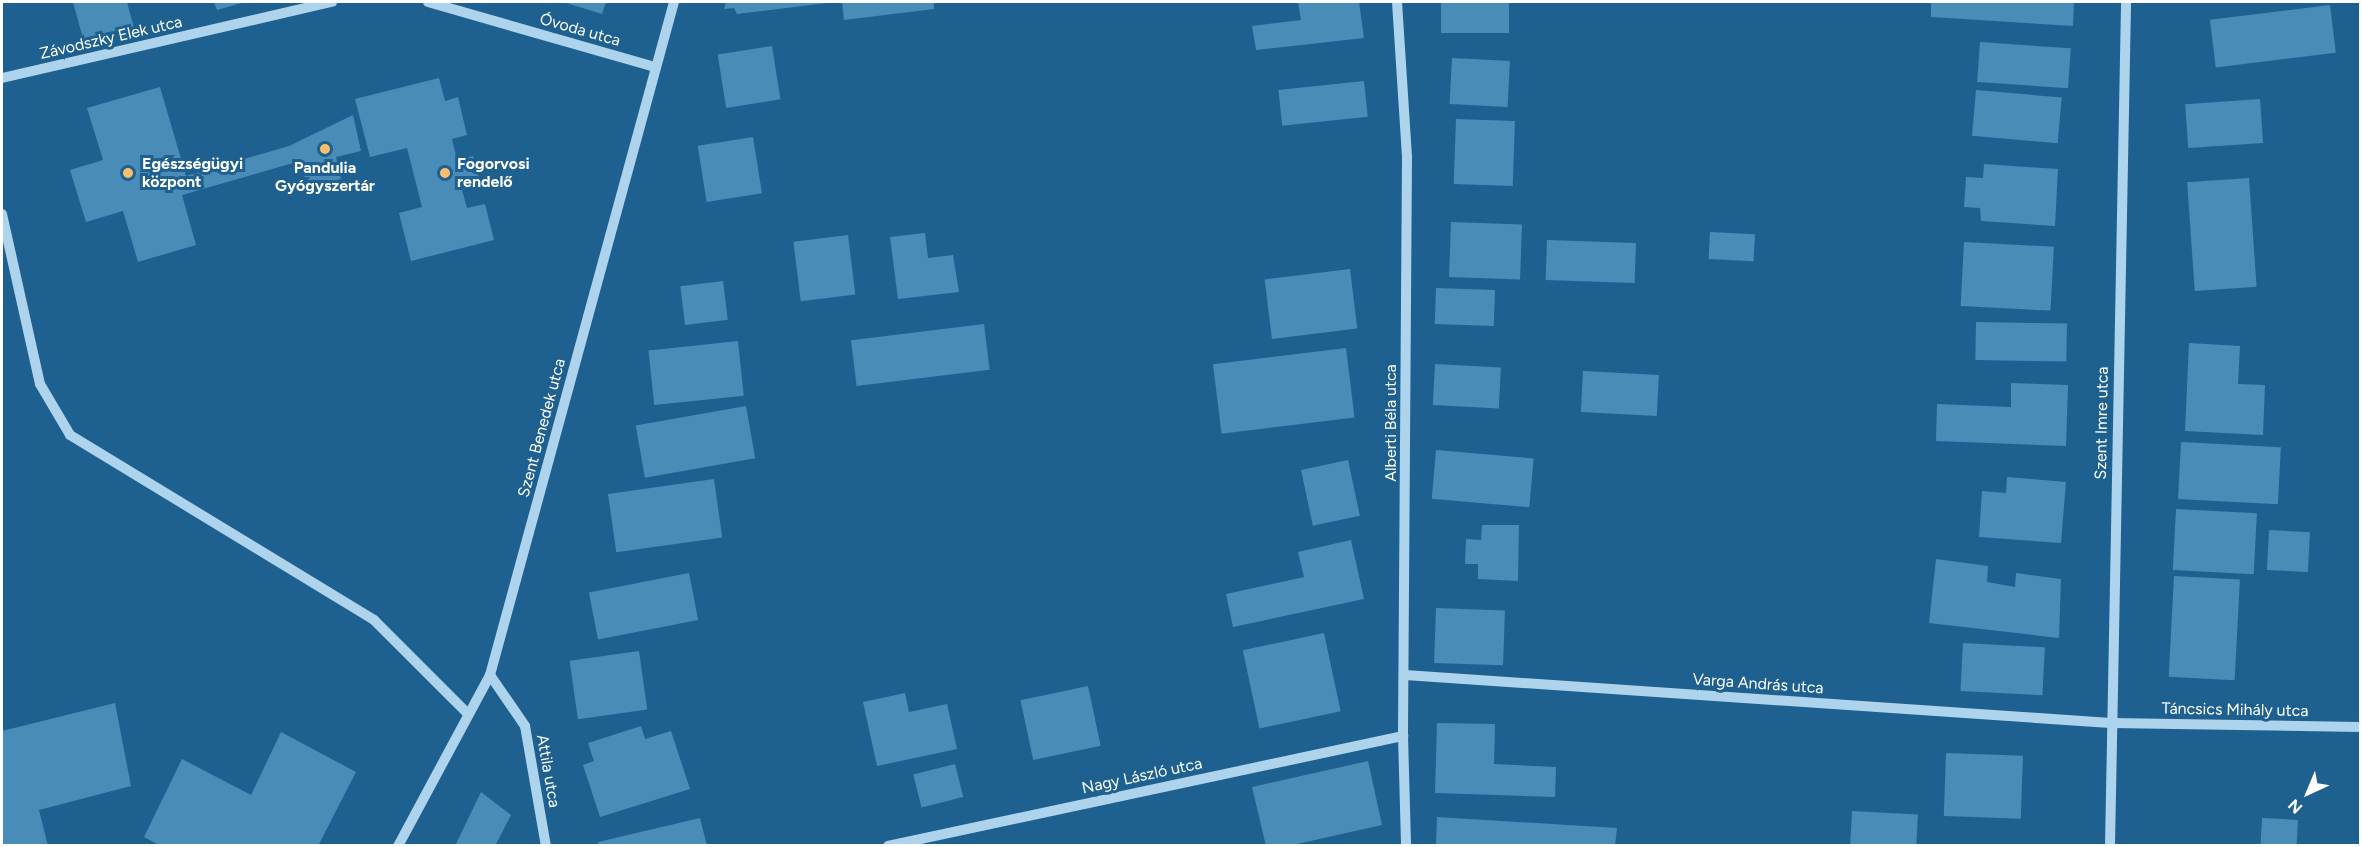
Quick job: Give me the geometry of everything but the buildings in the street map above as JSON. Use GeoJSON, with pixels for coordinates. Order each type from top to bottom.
{"type":"FeatureCollection","features":[{"type":"Feature","properties":{"kind":"street","name":"Závodszky Elek utca"},"geometry":{"type":"LineString","coordinates":[[2,78],[332,2]]}},
{"type":"Feature","properties":{"kind":"street","name":"Óvoda utca"},"geometry":{"type":"LineString","coordinates":[[428,2],[655,67]]}},
{"type":"Feature","properties":{"kind":"street","name":"Szent Benedek utca"},"geometry":{"type":"LineString","coordinates":[[398,846],[490,675],[674,2]]}},
{"type":"Feature","properties":{"kind":"street","name":"Alberti Béla utca"},"geometry":{"type":"LineString","coordinates":[[1397,2],[1407,158],[1403,736],[1406,846]]}},
{"type":"Feature","properties":{"kind":"street","name":"Szent Imre utca"},"geometry":{"type":"LineString","coordinates":[[2110,846],[2110,723],[2126,2]]}},
{"type":"Feature","properties":{"kind":"street"},"geometry":{"type":"LineString","coordinates":[[2,213],[40,384],[69,435],[375,620],[468,714]]}},
{"type":"Feature","properties":{"kind":"street","name":"Attila utca"},"geometry":{"type":"LineString","coordinates":[[490,675],[525,726],[546,846]]}},
{"type":"Feature","properties":{"kind":"street","name":"Varga András utca"},"geometry":{"type":"LineString","coordinates":[[1405,675],[2110,723]]}},
{"type":"Feature","properties":{"kind":"street","name":"Táncsics Mihály utca"},"geometry":{"type":"LineString","coordinates":[[2110,723],[2361,727]]}},
{"type":"Feature","properties":{"kind":"street","name":"Nagy László utca"},"geometry":{"type":"LineString","coordinates":[[888,846],[1403,736]]}},
{"type":"Feature","properties":{"kind":"place","name":"Pandulia Gyógyszertár"},"geometry":{"type":"Point","coordinates":[325,149]}},
{"type":"Feature","properties":{"kind":"place","name":"Egészségügyi központ"},"geometry":{"type":"Point","coordinates":[128,173]}},
{"type":"Feature","properties":{"kind":"place","name":"Fogorvosi rendelő"},"geometry":{"type":"Point","coordinates":[445,173]}}]}
